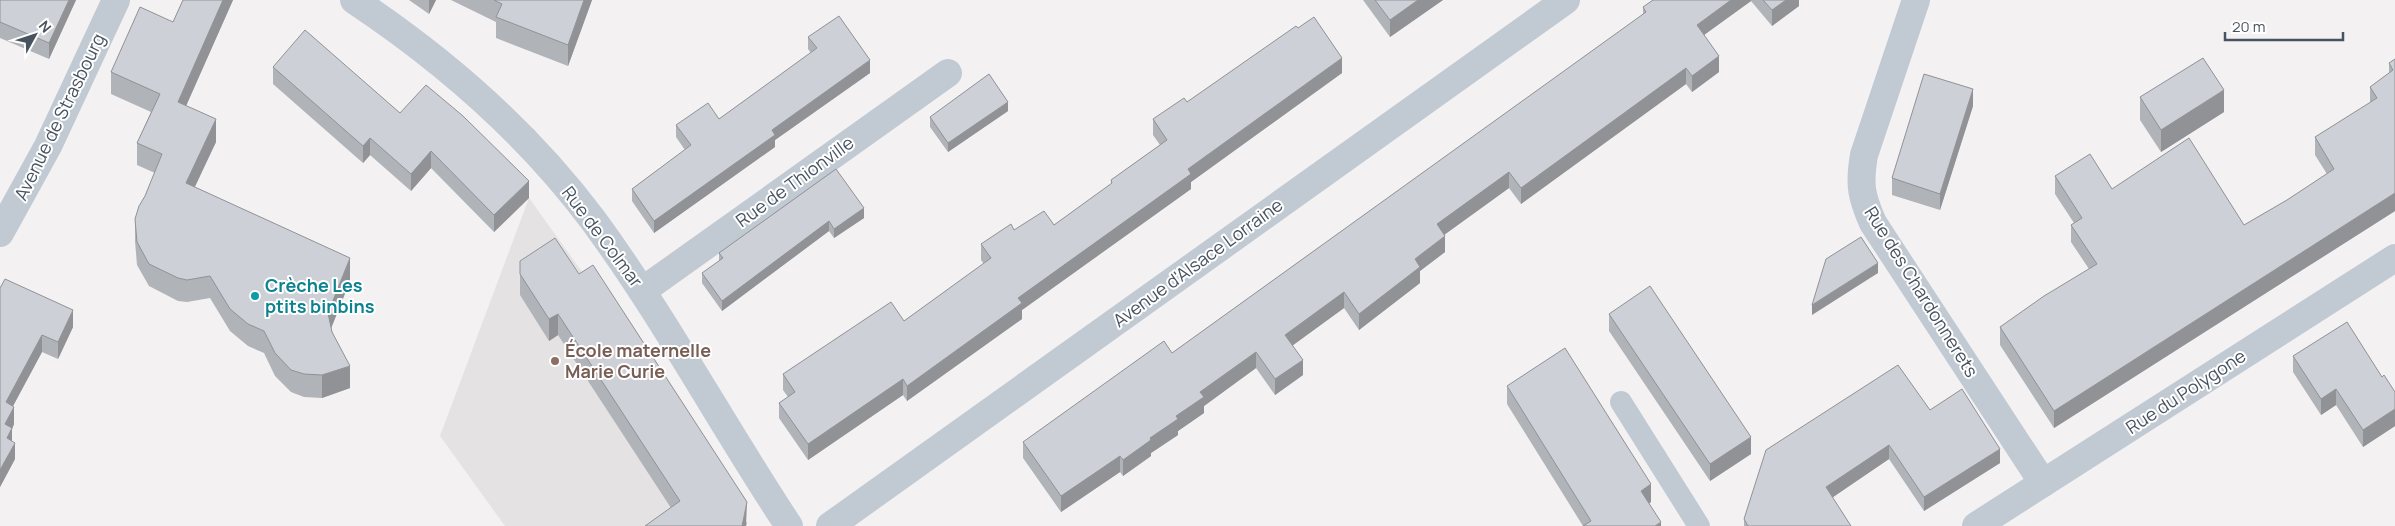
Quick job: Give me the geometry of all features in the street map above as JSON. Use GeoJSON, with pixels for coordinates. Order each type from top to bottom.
{"type":"FeatureCollection","features":[{"type":"Feature","properties":{"kind":"street","name":"Avenue de Strasbourg"},"geometry":{"type":"LineString","coordinates":[[0,233],[48,146],[116,0]]}},
{"type":"Feature","properties":{"kind":"street","name":"Rue de Colmar"},"geometry":{"type":"LineString","coordinates":[[354,0],[433,57],[468,86],[536,154],[591,218],[642,292],[789,526]]}},
{"type":"Feature","properties":{"kind":"street","name":"Avenue d'Alsace Lorraine"},"geometry":{"type":"LineString","coordinates":[[830,526],[1566,0]]}},
{"type":"Feature","properties":{"kind":"street","name":"Rue des Chardonnerets"},"geometry":{"type":"LineString","coordinates":[[1916,0],[1864,155],[1860,176],[1861,190],[1873,223],[2043,483]]}},
{"type":"Feature","properties":{"kind":"street","name":"Rue de Thionville"},"geometry":{"type":"LineString","coordinates":[[642,292],[948,73]]}},
{"type":"Feature","properties":{"kind":"street","name":"Rue du Polygone"},"geometry":{"type":"LineString","coordinates":[[1976,526],[2395,258]]}},
{"type":"Feature","properties":{"kind":"lane"},"geometry":{"type":"LineString","coordinates":[[1621,402],[1699,526]]}},
{"type":"Feature","properties":{"kind":"shaded area","name":"École maternelle Marie Curie"},"geometry":{"type":"Polygon","coordinates":[[[529,198],[593,287],[747,523],[746,526],[505,526],[440,436],[529,198]]]}},
{"type":"Feature","properties":{"kind":"building"},"geometry":{"type":"Polygon","coordinates":[[[0,0],[69,0],[49,43],[0,22],[0,0]]]}},
{"type":"Feature","properties":{"kind":"building"},"geometry":{"type":"Polygon","coordinates":[[[183,0],[223,0],[178,102],[216,119],[186,183],[350,258],[328,313],[332,332],[350,366],[322,375],[304,374],[291,370],[275,353],[264,331],[248,324],[230,309],[210,276],[187,280],[178,278],[149,264],[137,242],[135,219],[162,154],[137,143],[160,94],[111,72],[140,7],[173,22],[183,0]]]}},
{"type":"Feature","properties":{"kind":"building"},"geometry":{"type":"Polygon","coordinates":[[[494,0],[584,0],[568,45],[496,17],[502,4],[494,0]]]}},
{"type":"Feature","properties":{"kind":"building"},"geometry":{"type":"Polygon","coordinates":[[[1375,0],[1418,0],[1390,20],[1375,0]]]}},
{"type":"Feature","properties":{"kind":"building"},"geometry":{"type":"Polygon","coordinates":[[[1653,0],[1731,0],[1697,25],[1719,56],[1692,76],[1686,68],[1521,188],[1509,172],[1437,224],[1445,236],[1415,259],[1420,267],[1359,314],[1344,292],[1285,335],[1303,360],[1275,379],[1256,352],[1200,392],[1204,397],[1176,416],[1178,419],[1150,438],[1151,440],[1123,460],[1120,456],[1061,496],[1023,442],[1164,341],[1172,353],[1646,12],[1643,7],[1653,0]]]}},
{"type":"Feature","properties":{"kind":"building"},"geometry":{"type":"Polygon","coordinates":[[[1763,0],[1786,0],[1772,10],[1763,0]]]}},
{"type":"Feature","properties":{"kind":"building"},"geometry":{"type":"Polygon","coordinates":[[[839,16],[870,60],[772,130],[775,135],[654,221],[632,189],[691,145],[676,125],[708,103],[719,119],[817,48],[808,37],[839,16]]]}},
{"type":"Feature","properties":{"kind":"building"},"geometry":{"type":"Polygon","coordinates":[[[1314,17],[1342,58],[1188,169],[1191,174],[1018,298],[1022,303],[907,386],[903,379],[808,444],[779,403],[795,392],[783,374],[891,302],[904,321],[991,258],[981,244],[1011,224],[1014,230],[1044,211],[1054,225],[1112,183],[1111,180],[1167,140],[1153,119],[1184,98],[1187,102],[1296,26],[1298,28],[1314,17]]]}},
{"type":"Feature","properties":{"kind":"building"},"geometry":{"type":"Polygon","coordinates":[[[305,30],[400,113],[426,85],[463,116],[529,181],[494,215],[431,151],[411,174],[370,138],[363,146],[273,67],[305,30]]]}},
{"type":"Feature","properties":{"kind":"building"},"geometry":{"type":"Polygon","coordinates":[[[2203,58],[2224,90],[2161,130],[2140,97],[2203,58]]]}},
{"type":"Feature","properties":{"kind":"building"},"geometry":{"type":"Polygon","coordinates":[[[2395,59],[2395,193],[2054,411],[2000,327],[2044,296],[2097,264],[2071,225],[2082,218],[2055,176],[2090,154],[2112,189],[2189,138],[2244,225],[2334,169],[2315,137],[2377,98],[2370,87],[2393,70],[2389,63],[2395,59]]]}},
{"type":"Feature","properties":{"kind":"building"},"geometry":{"type":"Polygon","coordinates":[[[989,74],[1008,102],[948,143],[930,117],[989,74]]]}},
{"type":"Feature","properties":{"kind":"building"},"geometry":{"type":"Polygon","coordinates":[[[1924,74],[1973,89],[1940,194],[1892,178],[1924,74]]]}},
{"type":"Feature","properties":{"kind":"building"},"geometry":{"type":"Polygon","coordinates":[[[836,169],[864,208],[834,229],[829,221],[722,301],[702,273],[723,258],[719,253],[836,169]]]}},
{"type":"Feature","properties":{"kind":"building"},"geometry":{"type":"Polygon","coordinates":[[[1861,237],[1878,263],[1812,305],[1826,259],[1861,237]]]}},
{"type":"Feature","properties":{"kind":"building"},"geometry":{"type":"Polygon","coordinates":[[[555,238],[579,274],[593,265],[747,502],[742,526],[645,526],[680,501],[558,314],[549,319],[520,274],[520,261],[555,238]]]}},
{"type":"Feature","properties":{"kind":"building"},"geometry":{"type":"Polygon","coordinates":[[[5,279],[73,310],[58,342],[42,335],[6,402],[14,407],[5,424],[12,428],[7,438],[15,443],[0,470],[0,288],[5,279]]]}},
{"type":"Feature","properties":{"kind":"building"},"geometry":{"type":"Polygon","coordinates":[[[1650,286],[1751,437],[1710,464],[1609,314],[1650,286]]]}},
{"type":"Feature","properties":{"kind":"building"},"geometry":{"type":"Polygon","coordinates":[[[2347,322],[2382,377],[2384,375],[2395,392],[2395,409],[2363,430],[2336,389],[2321,399],[2293,356],[2347,322]]]}},
{"type":"Feature","properties":{"kind":"building"},"geometry":{"type":"Polygon","coordinates":[[[1565,348],[1651,484],[1641,491],[1661,522],[1655,526],[1583,526],[1591,521],[1507,386],[1565,348]]]}},
{"type":"Feature","properties":{"kind":"building"},"geometry":{"type":"Polygon","coordinates":[[[1898,365],[1930,410],[1962,389],[2000,449],[1924,497],[1889,445],[1826,487],[1851,526],[1748,526],[1744,519],[1766,450],[1898,365]]]}},
{"type":"Feature","properties":{"kind":"place","name":"Crèche Les ptits binbins"},"geometry":{"type":"Point","coordinates":[255,296]}},
{"type":"Feature","properties":{"kind":"place","name":"École maternelle Marie Curie"},"geometry":{"type":"Point","coordinates":[555,361]}}]}
